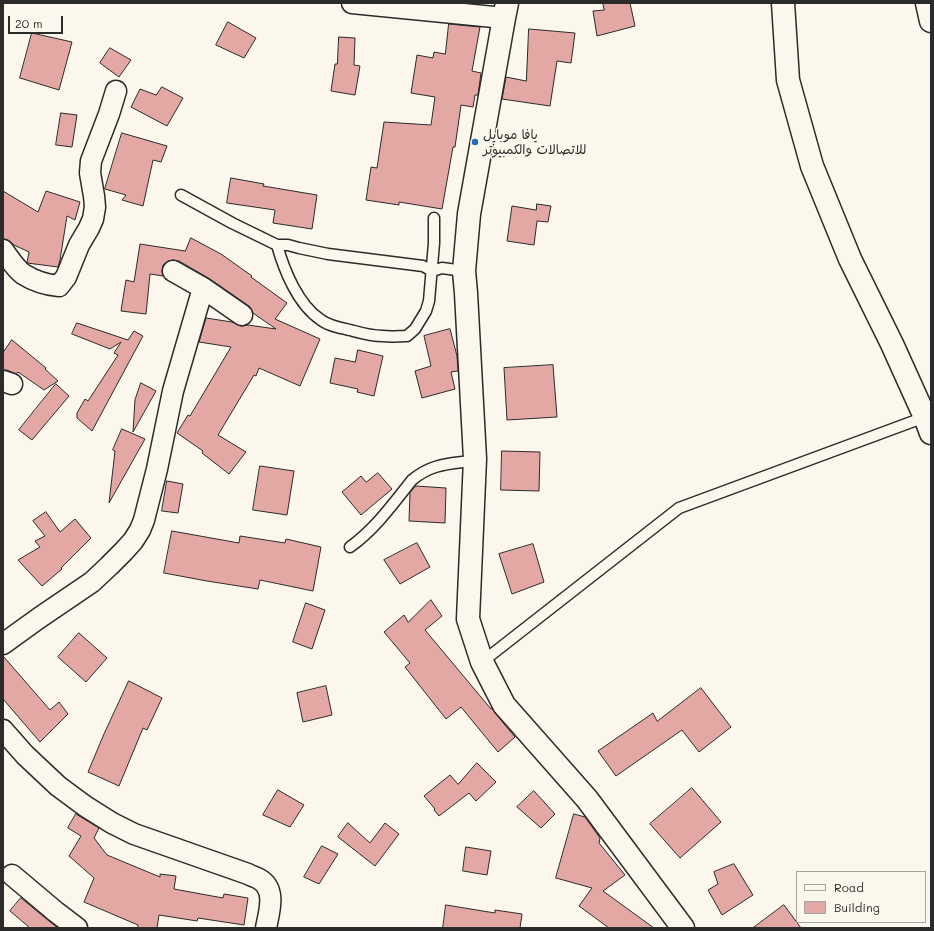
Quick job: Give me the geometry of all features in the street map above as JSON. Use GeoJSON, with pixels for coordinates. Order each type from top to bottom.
{"type":"FeatureCollection","features":[{"type":"Feature","properties":{"kind":"main road"},"geometry":{"type":"LineString","coordinates":[[783,3],[788,80],[812,166],[850,259],[892,344],[928,425]]}},
{"type":"Feature","properties":{"kind":"main road"},"geometry":{"type":"LineString","coordinates":[[927,3],[931,21]]}},
{"type":"Feature","properties":{"kind":"main road"},"geometry":{"type":"LineString","coordinates":[[506,10],[469,214],[464,271],[475,459],[468,618],[482,662],[504,705],[586,799],[683,928]]}},
{"type":"Feature","properties":{"kind":"street"},"geometry":{"type":"LineString","coordinates":[[352,3],[506,10]]}},
{"type":"Feature","properties":{"kind":"street"},"geometry":{"type":"LineString","coordinates":[[3,250],[23,274],[38,282],[59,286],[66,277],[79,245],[90,228],[93,219],[95,207],[90,173],[92,161],[116,91]]}},
{"type":"Feature","properties":{"kind":"street"},"geometry":{"type":"LineString","coordinates":[[173,271],[204,288],[242,315]]}},
{"type":"Feature","properties":{"kind":"street"},"geometry":{"type":"LineString","coordinates":[[3,644],[92,582],[124,551],[140,530],[157,469],[173,391],[204,288]]}},
{"type":"Feature","properties":{"kind":"street"},"geometry":{"type":"LineString","coordinates":[[3,730],[25,755],[58,786],[85,806],[112,823],[134,834],[248,874],[260,880],[268,887],[270,897],[270,907],[266,928]]}},
{"type":"Feature","properties":{"kind":"street"},"geometry":{"type":"LineString","coordinates":[[12,875],[77,928]]}},
{"type":"Feature","properties":{"kind":"lane"},"geometry":{"type":"LineString","coordinates":[[181,195],[232,223],[277,244],[328,254],[423,266],[432,270],[442,268],[464,271]]}},
{"type":"Feature","properties":{"kind":"lane"},"geometry":{"type":"LineString","coordinates":[[277,244],[281,257],[300,300],[321,320],[330,325],[371,335],[407,336],[414,329],[426,311],[429,301],[434,243],[434,218]]}},
{"type":"Feature","properties":{"kind":"lane"},"geometry":{"type":"LineString","coordinates":[[482,662],[679,508],[928,425]]}},
{"type":"Feature","properties":{"kind":"lane"},"geometry":{"type":"LineString","coordinates":[[350,547],[370,531],[412,480],[419,475],[429,469],[443,465],[475,459]]}},
{"type":"Feature","properties":{"kind":"building"},"geometry":{"type":"Polygon","coordinates":[[[603,3],[630,3],[635,26],[597,36],[593,11],[604,10],[603,3]]]}},
{"type":"Feature","properties":{"kind":"building"},"geometry":{"type":"Polygon","coordinates":[[[228,22],[256,38],[244,58],[216,45],[228,22]]]}},
{"type":"Feature","properties":{"kind":"building"},"geometry":{"type":"Polygon","coordinates":[[[449,24],[480,27],[472,71],[481,73],[478,95],[475,95],[473,107],[461,105],[455,147],[453,147],[442,209],[399,202],[399,205],[366,200],[371,167],[377,168],[384,122],[431,125],[435,97],[411,93],[417,55],[433,58],[434,52],[445,54],[449,24]]]}},
{"type":"Feature","properties":{"kind":"building"},"geometry":{"type":"Polygon","coordinates":[[[529,29],[575,33],[571,63],[557,61],[550,106],[502,99],[506,77],[526,81],[529,29]]]}},
{"type":"Feature","properties":{"kind":"building"},"geometry":{"type":"Polygon","coordinates":[[[32,33],[72,42],[59,90],[20,78],[32,33]]]}},
{"type":"Feature","properties":{"kind":"building"},"geometry":{"type":"Polygon","coordinates":[[[339,37],[355,38],[354,65],[360,66],[355,95],[331,91],[335,64],[337,64],[339,37]]]}},
{"type":"Feature","properties":{"kind":"building"},"geometry":{"type":"Polygon","coordinates":[[[110,48],[131,60],[119,77],[100,63],[110,48]]]}},
{"type":"Feature","properties":{"kind":"building"},"geometry":{"type":"Polygon","coordinates":[[[162,87],[183,98],[167,126],[131,107],[140,89],[156,95],[162,87]]]}},
{"type":"Feature","properties":{"kind":"building"},"geometry":{"type":"Polygon","coordinates":[[[61,113],[77,115],[72,147],[56,145],[61,113]]]}},
{"type":"Feature","properties":{"kind":"building"},"geometry":{"type":"Polygon","coordinates":[[[122,133],[167,146],[161,162],[153,160],[143,206],[122,200],[126,195],[105,189],[122,133]]]}},
{"type":"Feature","properties":{"kind":"building"},"geometry":{"type":"Polygon","coordinates":[[[231,178],[264,184],[263,186],[317,195],[312,229],[273,223],[275,210],[227,203],[231,178]]]}},
{"type":"Feature","properties":{"kind":"building"},"geometry":{"type":"Polygon","coordinates":[[[3,191],[38,212],[46,191],[80,202],[75,220],[67,216],[58,267],[27,263],[29,252],[14,245],[8,240],[3,239],[3,191]]]}},
{"type":"Feature","properties":{"kind":"building"},"geometry":{"type":"Polygon","coordinates":[[[537,204],[551,206],[548,222],[537,221],[534,245],[507,241],[512,206],[536,210],[537,204]]]}},
{"type":"Feature","properties":{"kind":"building"},"geometry":{"type":"Polygon","coordinates":[[[191,238],[221,254],[287,303],[275,319],[320,339],[300,386],[259,368],[256,376],[254,375],[218,435],[246,452],[229,474],[202,453],[203,451],[177,433],[188,415],[190,416],[231,347],[199,342],[206,318],[232,322],[241,326],[248,325],[276,329],[253,313],[249,306],[210,279],[179,261],[173,260],[168,261],[163,265],[163,276],[150,274],[146,314],[121,311],[126,280],[134,282],[140,244],[185,251],[191,238]]]}},
{"type":"Feature","properties":{"kind":"building"},"geometry":{"type":"Polygon","coordinates":[[[77,323],[128,340],[134,331],[143,336],[92,431],[77,418],[77,413],[85,399],[88,401],[118,355],[114,353],[121,342],[110,349],[72,334],[77,323]]]}},
{"type":"Feature","properties":{"kind":"building"},"geometry":{"type":"Polygon","coordinates":[[[450,329],[457,356],[458,371],[451,372],[455,389],[422,398],[415,371],[431,366],[424,336],[450,329]]]}},
{"type":"Feature","properties":{"kind":"building"},"geometry":{"type":"Polygon","coordinates":[[[12,340],[46,368],[45,369],[58,381],[44,390],[18,372],[16,374],[3,370],[3,353],[12,340]]]}},
{"type":"Feature","properties":{"kind":"building"},"geometry":{"type":"Polygon","coordinates":[[[358,350],[383,356],[374,396],[357,392],[358,389],[330,383],[335,358],[355,362],[358,350]]]}},
{"type":"Feature","properties":{"kind":"building"},"geometry":{"type":"Polygon","coordinates":[[[553,365],[557,417],[507,420],[504,368],[553,365]]]}},
{"type":"Feature","properties":{"kind":"building"},"geometry":{"type":"Polygon","coordinates":[[[141,383],[156,391],[133,432],[135,400],[141,383]]]}},
{"type":"Feature","properties":{"kind":"building"},"geometry":{"type":"Polygon","coordinates":[[[56,384],[69,396],[32,440],[19,430],[56,384]]]}},
{"type":"Feature","properties":{"kind":"building"},"geometry":{"type":"Polygon","coordinates":[[[122,429],[145,439],[109,503],[115,451],[113,450],[122,429]]]}},
{"type":"Feature","properties":{"kind":"building"},"geometry":{"type":"Polygon","coordinates":[[[502,451],[540,452],[539,491],[501,490],[502,451]]]}},
{"type":"Feature","properties":{"kind":"building"},"geometry":{"type":"Polygon","coordinates":[[[260,466],[294,471],[287,515],[253,510],[260,466]]]}},
{"type":"Feature","properties":{"kind":"building"},"geometry":{"type":"Polygon","coordinates":[[[378,473],[392,489],[361,515],[342,492],[361,476],[366,482],[378,473]]]}},
{"type":"Feature","properties":{"kind":"building"},"geometry":{"type":"Polygon","coordinates":[[[167,481],[183,484],[178,513],[162,511],[167,481]]]}},
{"type":"Feature","properties":{"kind":"building"},"geometry":{"type":"Polygon","coordinates":[[[416,486],[446,488],[445,523],[409,521],[410,493],[416,486]]]}},
{"type":"Feature","properties":{"kind":"building"},"geometry":{"type":"Polygon","coordinates":[[[46,512],[60,532],[75,519],[91,538],[61,568],[62,569],[42,586],[18,560],[40,547],[35,541],[45,536],[33,521],[46,512]]]}},
{"type":"Feature","properties":{"kind":"building"},"geometry":{"type":"Polygon","coordinates":[[[172,531],[239,543],[240,536],[285,543],[286,539],[321,547],[313,591],[260,580],[258,589],[164,573],[172,531]]]}},
{"type":"Feature","properties":{"kind":"building"},"geometry":{"type":"Polygon","coordinates":[[[417,543],[430,567],[400,584],[384,560],[417,543]]]}},
{"type":"Feature","properties":{"kind":"building"},"geometry":{"type":"Polygon","coordinates":[[[533,544],[544,582],[512,594],[499,554],[533,544]]]}},
{"type":"Feature","properties":{"kind":"building"},"geometry":{"type":"Polygon","coordinates":[[[431,600],[442,616],[425,630],[515,737],[498,752],[461,707],[446,719],[405,667],[410,663],[384,632],[404,615],[408,622],[431,600]]]}},
{"type":"Feature","properties":{"kind":"building"},"geometry":{"type":"Polygon","coordinates":[[[306,603],[325,610],[312,649],[293,642],[306,603]]]}},
{"type":"Feature","properties":{"kind":"building"},"geometry":{"type":"Polygon","coordinates":[[[79,633],[107,658],[86,682],[58,657],[79,633]]]}},
{"type":"Feature","properties":{"kind":"building"},"geometry":{"type":"Polygon","coordinates":[[[3,656],[50,710],[59,702],[68,714],[40,742],[3,699],[3,656]]]}},
{"type":"Feature","properties":{"kind":"building"},"geometry":{"type":"Polygon","coordinates":[[[129,681],[162,698],[147,730],[143,728],[119,786],[88,772],[129,681]]]}},
{"type":"Feature","properties":{"kind":"building"},"geometry":{"type":"Polygon","coordinates":[[[326,686],[332,715],[303,722],[297,693],[326,686]]]}},
{"type":"Feature","properties":{"kind":"building"},"geometry":{"type":"Polygon","coordinates":[[[701,688],[731,727],[699,752],[682,730],[616,776],[598,751],[653,713],[657,721],[701,688]]]}},
{"type":"Feature","properties":{"kind":"building"},"geometry":{"type":"Polygon","coordinates":[[[477,763],[496,782],[476,801],[469,793],[439,816],[424,796],[450,775],[458,784],[477,763]]]}},
{"type":"Feature","properties":{"kind":"building"},"geometry":{"type":"Polygon","coordinates":[[[692,788],[721,822],[680,858],[650,824],[692,788]]]}},
{"type":"Feature","properties":{"kind":"building"},"geometry":{"type":"Polygon","coordinates":[[[278,790],[304,805],[290,827],[263,815],[278,790]]]}},
{"type":"Feature","properties":{"kind":"building"},"geometry":{"type":"Polygon","coordinates":[[[534,791],[555,814],[541,828],[517,807],[534,791]]]}},
{"type":"Feature","properties":{"kind":"building"},"geometry":{"type":"Polygon","coordinates":[[[76,814],[99,828],[94,838],[107,855],[160,877],[160,874],[176,876],[174,889],[223,898],[224,894],[248,898],[244,925],[198,918],[197,921],[159,915],[157,928],[138,928],[138,925],[84,902],[94,878],[69,856],[81,836],[68,828],[76,814]]]}},
{"type":"Feature","properties":{"kind":"building"},"geometry":{"type":"Polygon","coordinates":[[[574,814],[585,817],[600,838],[599,843],[625,875],[603,891],[654,928],[609,928],[579,906],[592,888],[556,878],[574,814]]]}},
{"type":"Feature","properties":{"kind":"building"},"geometry":{"type":"Polygon","coordinates":[[[348,823],[370,843],[385,823],[399,834],[375,866],[338,837],[348,823]]]}},
{"type":"Feature","properties":{"kind":"building"},"geometry":{"type":"Polygon","coordinates":[[[322,846],[338,854],[319,884],[304,877],[322,846]]]}},
{"type":"Feature","properties":{"kind":"building"},"geometry":{"type":"Polygon","coordinates":[[[466,847],[491,851],[487,875],[463,871],[466,847]]]}},
{"type":"Feature","properties":{"kind":"building"},"geometry":{"type":"Polygon","coordinates":[[[734,864],[753,895],[722,915],[708,890],[718,884],[714,872],[734,864]]]}},
{"type":"Feature","properties":{"kind":"building"},"geometry":{"type":"Polygon","coordinates":[[[21,898],[58,928],[30,928],[10,911],[21,898]]]}},
{"type":"Feature","properties":{"kind":"building"},"geometry":{"type":"Polygon","coordinates":[[[446,905],[495,913],[495,910],[522,914],[520,928],[443,928],[446,905]]]}},
{"type":"Feature","properties":{"kind":"building"},"geometry":{"type":"Polygon","coordinates":[[[784,905],[801,928],[753,928],[784,905]]]}},
{"type":"Feature","properties":{"kind":"place","name":"يافا موبايل للاتصالات والكمبيوتر"},"geometry":{"type":"Point","coordinates":[475,142]}}]}
